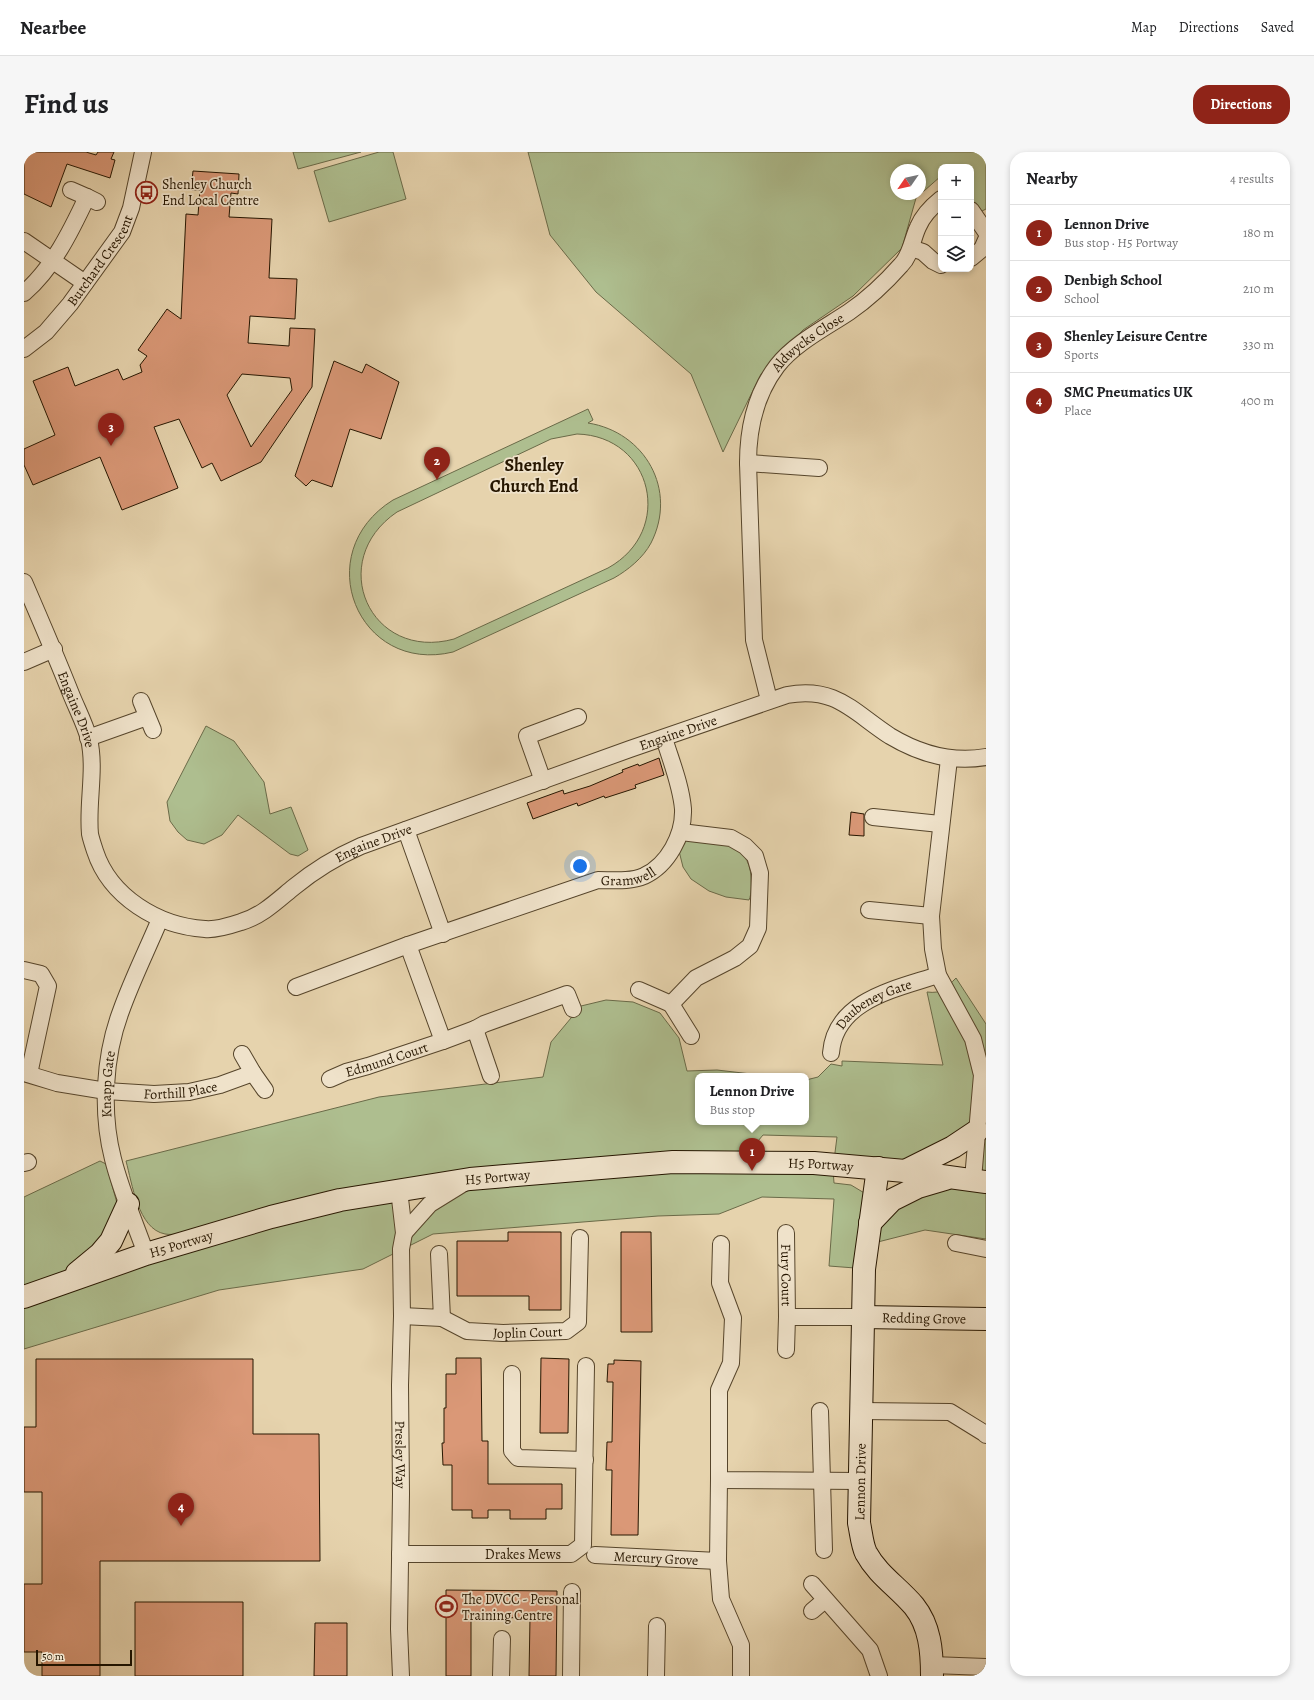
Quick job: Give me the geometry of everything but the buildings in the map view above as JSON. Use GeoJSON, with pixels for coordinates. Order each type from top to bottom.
{"type":"FeatureCollection","features":[{"type":"Feature","properties":{"kind":"street","name":"Burchard Crescent"},"geometry":{"type":"LineString","coordinates":[[24,349],[46,332],[85,283],[122,232],[131,208],[144,152]]}},
{"type":"Feature","properties":{"kind":"street"},"geometry":{"type":"LineString","coordinates":[[24,293],[52,260],[92,200],[71,190]]}},
{"type":"Feature","properties":{"kind":"street","name":"Aldwycks Close"},"geometry":{"type":"LineString","coordinates":[[770,700],[754,640],[748,463],[748,440],[753,414],[760,394],[777,366],[799,345],[851,310],[884,284],[902,264],[911,248],[918,227],[928,210],[940,200]]}},
{"type":"Feature","properties":{"kind":"street"},"geometry":{"type":"LineString","coordinates":[[974,214],[986,232]]}},
{"type":"Feature","properties":{"kind":"street"},"geometry":{"type":"LineString","coordinates":[[974,256],[982,249],[986,240]]}},
{"type":"Feature","properties":{"kind":"street"},"geometry":{"type":"LineString","coordinates":[[24,241],[85,283]]}},
{"type":"Feature","properties":{"kind":"street"},"geometry":{"type":"LineString","coordinates":[[911,248],[923,252],[933,262],[938,264]]}},
{"type":"Feature","properties":{"kind":"street"},"geometry":{"type":"LineString","coordinates":[[748,463],[819,468]]}},
{"type":"Feature","properties":{"kind":"street","name":"Engaine Drive"},"geometry":{"type":"LineString","coordinates":[[24,582],[54,649],[88,738],[92,754],[90,835],[98,860],[117,888],[144,910],[173,924],[206,929],[242,922],[273,905],[294,887],[330,861],[361,846],[770,700],[802,692],[821,695],[843,702],[890,736],[914,748],[933,755],[948,759],[971,760],[986,758]]}},
{"type":"Feature","properties":{"kind":"street"},"geometry":{"type":"LineString","coordinates":[[24,662],[54,649]]}},
{"type":"Feature","properties":{"kind":"street"},"geometry":{"type":"LineString","coordinates":[[88,738],[150,723],[141,701]]}},
{"type":"Feature","properties":{"kind":"street"},"geometry":{"type":"LineString","coordinates":[[543,781],[527,736],[578,717]]}},
{"type":"Feature","properties":{"kind":"street","name":"Gramwell"},"geometry":{"type":"LineString","coordinates":[[296,987],[408,945],[598,880],[625,880],[643,876],[661,865],[681,832],[683,809],[678,782],[664,738]]}},
{"type":"Feature","properties":{"kind":"street"},"geometry":{"type":"LineString","coordinates":[[870,1223],[892,1200],[918,1187],[971,1179],[978,1131],[982,1076],[973,1039],[938,975],[933,949],[931,916],[948,759]]}},
{"type":"Feature","properties":{"kind":"street"},"geometry":{"type":"LineString","coordinates":[[873,817],[940,824]]}},
{"type":"Feature","properties":{"kind":"street"},"geometry":{"type":"LineString","coordinates":[[406,830],[443,934]]}},
{"type":"Feature","properties":{"kind":"street"},"geometry":{"type":"LineString","coordinates":[[671,1004],[696,978],[735,958],[750,946],[758,928],[760,872],[755,856],[745,846],[731,838],[681,832]]}},
{"type":"Feature","properties":{"kind":"street"},"geometry":{"type":"LineString","coordinates":[[869,910],[931,916]]}},
{"type":"Feature","properties":{"kind":"street","name":"Knapp Gate"},"geometry":{"type":"LineString","coordinates":[[146,1254],[113,1159],[108,1132],[106,1091],[110,1052],[120,1012],[160,919]]}},
{"type":"Feature","properties":{"kind":"street","name":"Edmund Court"},"geometry":{"type":"LineString","coordinates":[[408,945],[443,1040]]}},
{"type":"Feature","properties":{"kind":"street"},"geometry":{"type":"LineString","coordinates":[[24,970],[41,974],[48,986],[27,1073]]}},
{"type":"Feature","properties":{"kind":"street","name":"Daubeney Gate"},"geometry":{"type":"LineString","coordinates":[[831,1053],[836,1032],[857,1007],[870,999],[938,975]]}},
{"type":"Feature","properties":{"kind":"street","name":"Edmund Court"},"geometry":{"type":"LineString","coordinates":[[330,1079],[346,1072],[368,1066],[475,1029],[566,990],[573,1009]]}},
{"type":"Feature","properties":{"kind":"street"},"geometry":{"type":"LineString","coordinates":[[639,990],[671,1004],[691,1036]]}},
{"type":"Feature","properties":{"kind":"street"},"geometry":{"type":"LineString","coordinates":[[475,1029],[491,1076]]}},
{"type":"Feature","properties":{"kind":"street"},"geometry":{"type":"LineString","coordinates":[[242,1054],[265,1090]]}},
{"type":"Feature","properties":{"kind":"street","name":"Forthill Place"},"geometry":{"type":"LineString","coordinates":[[27,1073],[57,1083],[106,1091],[154,1094],[189,1092],[220,1085],[253,1073]]}},
{"type":"Feature","properties":{"kind":"street"},"geometry":{"type":"LineString","coordinates":[[905,1171],[954,1147],[978,1131]]}},
{"type":"Feature","properties":{"kind":"street","name":"H5 Portway"},"geometry":{"type":"LineString","coordinates":[[24,1297],[62,1285],[146,1254],[271,1217],[340,1200],[470,1179],[673,1162],[814,1163],[878,1168],[971,1179]]}},
{"type":"Feature","properties":{"kind":"street","name":"Lennon Drive"},"geometry":{"type":"LineString","coordinates":[[878,1168],[864,1269],[859,1523],[865,1552],[876,1570],[914,1606],[927,1627],[931,1646],[932,1671]]}},
{"type":"Feature","properties":{"kind":"street"},"geometry":{"type":"LineString","coordinates":[[404,1233],[430,1204],[470,1179]]}},
{"type":"Feature","properties":{"kind":"street","name":"Presley Way"},"geometry":{"type":"LineString","coordinates":[[399,1190],[404,1233],[401,1248],[402,1316],[400,1385],[399,1629],[401,1676]]}},
{"type":"Feature","properties":{"kind":"street"},"geometry":{"type":"LineString","coordinates":[[62,1285],[100,1254],[111,1241],[128,1204]]}},
{"type":"Feature","properties":{"kind":"street","name":"Fury Court"},"geometry":{"type":"LineString","coordinates":[[786,1233],[786,1350]]}},
{"type":"Feature","properties":{"kind":"street","name":"Joplin Court"},"geometry":{"type":"LineString","coordinates":[[402,1316],[442,1318],[466,1331],[503,1333],[566,1331],[578,1322],[580,1238]]}},
{"type":"Feature","properties":{"kind":"street"},"geometry":{"type":"LineString","coordinates":[[956,1243],[986,1249]]}},
{"type":"Feature","properties":{"kind":"street","name":"Mercury Grove"},"geometry":{"type":"LineString","coordinates":[[721,1244],[720,1283],[734,1318],[731,1363],[719,1390],[718,1561],[721,1599],[740,1645],[741,1676]]}},
{"type":"Feature","properties":{"kind":"street"},"geometry":{"type":"LineString","coordinates":[[439,1254],[442,1318]]}},
{"type":"Feature","properties":{"kind":"street","name":"Fury Court"},"geometry":{"type":"LineString","coordinates":[[787,1317],[862,1317]]}},
{"type":"Feature","properties":{"kind":"street","name":"Redding Grove"},"geometry":{"type":"LineString","coordinates":[[862,1317],[986,1319]]}},
{"type":"Feature","properties":{"kind":"street","name":"Drakes Mews"},"geometry":{"type":"LineString","coordinates":[[400,1554],[570,1554],[583,1545],[586,1366]]}},
{"type":"Feature","properties":{"kind":"street"},"geometry":{"type":"LineString","coordinates":[[512,1374],[512,1451],[518,1458],[585,1460]]}},
{"type":"Feature","properties":{"kind":"street"},"geometry":{"type":"LineString","coordinates":[[820,1411],[824,1550]]}},
{"type":"Feature","properties":{"kind":"street"},"geometry":{"type":"LineString","coordinates":[[861,1411],[950,1412],[986,1435]]}},
{"type":"Feature","properties":{"kind":"street"},"geometry":{"type":"LineString","coordinates":[[719,1480],[860,1481]]}},
{"type":"Feature","properties":{"kind":"street","name":"Mercury Grove"},"geometry":{"type":"LineString","coordinates":[[595,1555],[718,1561]]}},
{"type":"Feature","properties":{"kind":"street"},"geometry":{"type":"LineString","coordinates":[[812,1584],[870,1650],[879,1676]]}},
{"type":"Feature","properties":{"kind":"street"},"geometry":{"type":"LineString","coordinates":[[570,1676],[572,1592]]}},
{"type":"Feature","properties":{"kind":"street"},"geometry":{"type":"LineString","coordinates":[[812,1611],[825,1600]]}},
{"type":"Feature","properties":{"kind":"street"},"geometry":{"type":"LineString","coordinates":[[656,1676],[657,1626]]}},
{"type":"Feature","properties":{"kind":"street"},"geometry":{"type":"LineString","coordinates":[[501,1676],[502,1639]]}},
{"type":"Feature","properties":{"kind":"street"},"geometry":{"type":"LineString","coordinates":[[932,1671],[986,1667]]}},
{"type":"Feature","properties":{"kind":"green space"},"geometry":{"type":"Polygon","coordinates":[[[293,152],[361,152],[298,169],[293,152]]]}},
{"type":"Feature","properties":{"kind":"green space"},"geometry":{"type":"Polygon","coordinates":[[[379,152],[393,152],[406,199],[329,222],[314,171],[379,152]]]}},
{"type":"Feature","properties":{"kind":"green space"},"geometry":{"type":"Polygon","coordinates":[[[528,152],[986,152],[986,209],[980,212],[974,204],[974,164],[938,164],[938,179],[926,189],[926,164],[890,164],[890,200],[915,200],[902,248],[853,296],[803,330],[761,374],[723,452],[691,374],[596,292],[550,235],[528,152]]]}},
{"type":"Feature","properties":{"kind":"green space"},"geometry":{"type":"Polygon","coordinates":[[[588,409],[593,420],[588,423],[608,429],[626,438],[640,451],[651,466],[658,484],[661,503],[658,523],[651,543],[639,559],[619,575],[453,652],[420,654],[392,645],[370,628],[356,604],[350,577],[353,549],[367,523],[393,500],[588,409]],[[577,434],[551,439],[397,512],[375,532],[364,556],[361,580],[367,602],[380,622],[400,636],[424,642],[454,639],[608,568],[629,552],[642,532],[648,510],[646,488],[638,468],[623,451],[603,439],[577,434]]]}},
{"type":"Feature","properties":{"kind":"green space"},"geometry":{"type":"Polygon","coordinates":[[[206,726],[234,741],[264,782],[270,814],[291,807],[308,850],[298,856],[290,854],[238,815],[222,835],[204,844],[187,840],[178,832],[170,821],[167,802],[206,726]]]}},
{"type":"Feature","properties":{"kind":"green space"},"geometry":{"type":"Polygon","coordinates":[[[684,838],[717,842],[737,849],[744,856],[749,865],[751,892],[749,900],[726,897],[709,891],[691,879],[683,867],[679,851],[684,838]]]}},
{"type":"Feature","properties":{"kind":"green space"},"geometry":{"type":"Polygon","coordinates":[[[956,978],[986,1024],[986,1239],[925,1230],[866,1245],[855,1268],[829,1266],[834,1199],[762,1197],[719,1214],[658,1216],[433,1234],[363,1269],[219,1290],[24,1349],[24,1297],[181,1234],[165,1234],[148,1224],[142,1215],[138,1204],[126,1161],[379,1097],[543,1077],[551,1042],[581,1006],[606,1000],[633,1002],[660,1013],[679,1038],[687,1071],[717,1070],[742,1073],[695,1073],[695,1125],[809,1125],[809,1079],[818,1077],[831,1064],[842,1066],[842,1061],[943,1065],[927,992],[940,991],[956,978]],[[977,1132],[933,1158],[833,1169],[834,1183],[851,1185],[866,1194],[892,1200],[973,1179],[977,1132]],[[763,1135],[758,1141],[757,1162],[833,1168],[837,1137],[763,1135]],[[469,1179],[399,1190],[404,1233],[469,1179]]]}},
{"type":"Feature","properties":{"kind":"green space"},"geometry":{"type":"Polygon","coordinates":[[[100,1161],[106,1164],[117,1203],[109,1236],[71,1268],[45,1282],[24,1289],[24,1197],[100,1161]]]}},
{"type":"Feature","properties":{"kind":"place","name":"Shenley Church End Local Centre"},"geometry":{"type":"Point","coordinates":[147,192]}},
{"type":"Feature","properties":{"kind":"place","name":"Shenley Leisure Centre"},"geometry":{"type":"Point","coordinates":[111,446]}},
{"type":"Feature","properties":{"kind":"place","name":"Denbigh School"},"geometry":{"type":"Point","coordinates":[437,480]}},
{"type":"Feature","properties":{"kind":"place","name":"Lennon Drive"},"geometry":{"type":"Point","coordinates":[752,1171]}},
{"type":"Feature","properties":{"kind":"place","name":"SMC Pneumatics UK"},"geometry":{"type":"Point","coordinates":[181,1526]}},
{"type":"Feature","properties":{"kind":"place","name":"The DVCC - Personal Training Centre"},"geometry":{"type":"Point","coordinates":[446,1607]}},
{"type":"Feature","properties":{"kind":"district","name":"Shenley Church End"},"geometry":{"type":"Point","coordinates":[534,475]}}]}
